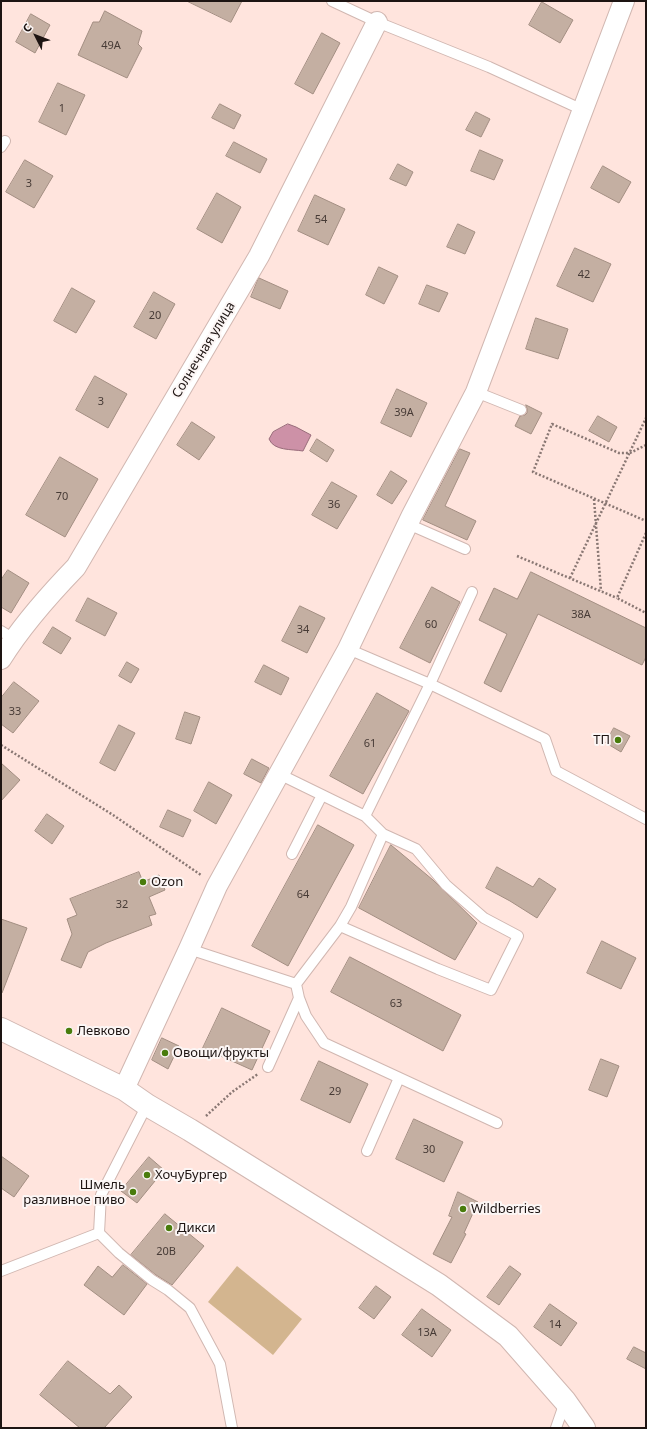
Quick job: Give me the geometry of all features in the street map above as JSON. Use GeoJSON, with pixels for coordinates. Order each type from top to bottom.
{"type":"FeatureCollection","features":[{"type":"Feature","properties":{"kind":"street"},"geometry":{"type":"LineString","coordinates":[[124,1089],[217,886],[348,648],[408,524],[476,392],[624,1]]}},
{"type":"Feature","properties":{"kind":"street","name":"Солнечная улица"},"geometry":{"type":"LineString","coordinates":[[1,658],[7,635],[45,600],[76,567],[255,263],[377,22]]}},
{"type":"Feature","properties":{"kind":"street"},"geometry":{"type":"LineString","coordinates":[[1,1029],[124,1089],[147,1105],[190,1130],[439,1285],[508,1336],[565,1401],[584,1428]]}},
{"type":"Feature","properties":{"kind":"lane"},"geometry":{"type":"LineString","coordinates":[[332,1],[377,22],[489,67],[583,110]]}},
{"type":"Feature","properties":{"kind":"lane"},"geometry":{"type":"LineString","coordinates":[[476,392],[521,410]]}},
{"type":"Feature","properties":{"kind":"lane"},"geometry":{"type":"LineString","coordinates":[[408,524],[465,549]]}},
{"type":"Feature","properties":{"kind":"lane"},"geometry":{"type":"LineString","coordinates":[[365,816],[430,684],[472,592]]}},
{"type":"Feature","properties":{"kind":"lane"},"geometry":{"type":"LineString","coordinates":[[348,648],[430,684],[545,739],[556,771],[646,819]]}},
{"type":"Feature","properties":{"kind":"lane"},"geometry":{"type":"LineString","coordinates":[[279,774],[365,816],[383,834],[416,849],[446,885],[484,918],[518,936],[491,990],[438,969],[340,926]]}},
{"type":"Feature","properties":{"kind":"lane"},"geometry":{"type":"LineString","coordinates":[[292,854],[322,795]]}},
{"type":"Feature","properties":{"kind":"lane"},"geometry":{"type":"LineString","coordinates":[[383,834],[351,907],[340,926],[296,984],[299,998],[306,1016],[324,1043],[497,1123]]}},
{"type":"Feature","properties":{"kind":"lane"},"geometry":{"type":"LineString","coordinates":[[189,949],[296,984]]}},
{"type":"Feature","properties":{"kind":"lane"},"geometry":{"type":"LineString","coordinates":[[268,1067],[299,998]]}},
{"type":"Feature","properties":{"kind":"lane"},"geometry":{"type":"LineString","coordinates":[[366,1151],[399,1078]]}},
{"type":"Feature","properties":{"kind":"lane"},"geometry":{"type":"LineString","coordinates":[[147,1105],[101,1196],[99,1233],[119,1253],[190,1308],[220,1364],[232,1428]]}},
{"type":"Feature","properties":{"kind":"lane"},"geometry":{"type":"LineString","coordinates":[[1,1271],[99,1233]]}},
{"type":"Feature","properties":{"kind":"lane"},"geometry":{"type":"LineString","coordinates":[[556,1428],[565,1401]]}},
{"type":"Feature","properties":{"kind":"path"},"geometry":{"type":"LineString","coordinates":[[570,578],[646,418]]}},
{"type":"Feature","properties":{"kind":"path"},"geometry":{"type":"LineString","coordinates":[[646,445],[630,453],[618,453],[552,424],[533,472],[646,521]]}},
{"type":"Feature","properties":{"kind":"path"},"geometry":{"type":"LineString","coordinates":[[594,499],[601,592]]}},
{"type":"Feature","properties":{"kind":"path"},"geometry":{"type":"LineString","coordinates":[[617,598],[646,533]]}},
{"type":"Feature","properties":{"kind":"path"},"geometry":{"type":"LineString","coordinates":[[517,556],[617,598],[646,613]]}},
{"type":"Feature","properties":{"kind":"path"},"geometry":{"type":"LineString","coordinates":[[1,745],[113,815],[217,886]]}},
{"type":"Feature","properties":{"kind":"path"},"geometry":{"type":"LineString","coordinates":[[190,1130],[232,1092],[268,1067]]}},
{"type":"Feature","properties":{"kind":"shaded area"},"geometry":{"type":"Polygon","coordinates":[[[288,424],[311,435],[303,451],[279,448],[271,443],[269,439],[273,432],[288,424]]]}},
{"type":"Feature","properties":{"kind":"shaded area"},"geometry":{"type":"Polygon","coordinates":[[[237,1266],[302,1319],[273,1355],[208,1302],[237,1266]]]}},
{"type":"Feature","properties":{"kind":"building"},"geometry":{"type":"Polygon","coordinates":[[[187,1],[242,1],[231,22],[187,1]]]}},
{"type":"Feature","properties":{"kind":"building"},"geometry":{"type":"Polygon","coordinates":[[[542,2],[573,20],[560,43],[529,25],[542,2]]]}},
{"type":"Feature","properties":{"kind":"building"},"geometry":{"type":"Polygon","coordinates":[[[105,11],[142,31],[138,44],[142,48],[127,78],[78,55],[93,22],[99,22],[105,11]]]}},
{"type":"Feature","properties":{"kind":"building"},"geometry":{"type":"Polygon","coordinates":[[[31,14],[50,25],[35,53],[16,42],[31,14]]]}},
{"type":"Feature","properties":{"kind":"building"},"geometry":{"type":"Polygon","coordinates":[[[322,33],[340,43],[313,94],[295,84],[322,33]]]}},
{"type":"Feature","properties":{"kind":"building"},"geometry":{"type":"Polygon","coordinates":[[[58,83],[85,95],[66,135],[39,122],[58,83]]]}},
{"type":"Feature","properties":{"kind":"building"},"geometry":{"type":"Polygon","coordinates":[[[220,104],[241,115],[234,129],[212,118],[220,104]]]}},
{"type":"Feature","properties":{"kind":"building"},"geometry":{"type":"Polygon","coordinates":[[[476,112],[490,119],[481,137],[466,130],[476,112]]]}},
{"type":"Feature","properties":{"kind":"building"},"geometry":{"type":"Polygon","coordinates":[[[234,142],[267,159],[260,173],[226,156],[234,142]]]}},
{"type":"Feature","properties":{"kind":"building"},"geometry":{"type":"Polygon","coordinates":[[[480,150],[503,160],[494,180],[471,171],[480,150]]]}},
{"type":"Feature","properties":{"kind":"building"},"geometry":{"type":"Polygon","coordinates":[[[25,160],[53,176],[34,208],[6,192],[25,160]]]}},
{"type":"Feature","properties":{"kind":"building"},"geometry":{"type":"Polygon","coordinates":[[[398,164],[413,172],[406,186],[390,179],[398,164]]]}},
{"type":"Feature","properties":{"kind":"building"},"geometry":{"type":"Polygon","coordinates":[[[603,166],[631,182],[619,203],[591,188],[603,166]]]}},
{"type":"Feature","properties":{"kind":"building"},"geometry":{"type":"Polygon","coordinates":[[[217,193],[241,207],[222,243],[197,229],[217,193]]]}},
{"type":"Feature","properties":{"kind":"building"},"geometry":{"type":"Polygon","coordinates":[[[315,195],[345,209],[328,245],[298,231],[315,195]]]}},
{"type":"Feature","properties":{"kind":"building"},"geometry":{"type":"Polygon","coordinates":[[[458,224],[475,232],[465,254],[447,247],[458,224]]]}},
{"type":"Feature","properties":{"kind":"building"},"geometry":{"type":"Polygon","coordinates":[[[575,248],[611,264],[593,302],[557,286],[575,248]]]}},
{"type":"Feature","properties":{"kind":"building"},"geometry":{"type":"Polygon","coordinates":[[[379,267],[398,276],[384,304],[366,295],[379,267]]]}},
{"type":"Feature","properties":{"kind":"building"},"geometry":{"type":"Polygon","coordinates":[[[259,278],[288,291],[280,309],[251,297],[259,278]]]}},
{"type":"Feature","properties":{"kind":"building"},"geometry":{"type":"Polygon","coordinates":[[[427,285],[448,293],[439,312],[419,304],[427,285]]]}},
{"type":"Feature","properties":{"kind":"building"},"geometry":{"type":"Polygon","coordinates":[[[72,288],[95,301],[76,333],[54,321],[72,288]]]}},
{"type":"Feature","properties":{"kind":"building"},"geometry":{"type":"Polygon","coordinates":[[[154,292],[175,304],[156,339],[134,327],[154,292]]]}},
{"type":"Feature","properties":{"kind":"building"},"geometry":{"type":"Polygon","coordinates":[[[536,318],[568,329],[558,359],[526,349],[536,318]]]}},
{"type":"Feature","properties":{"kind":"building"},"geometry":{"type":"Polygon","coordinates":[[[95,376],[127,394],[108,428],[76,410],[95,376]]]}},
{"type":"Feature","properties":{"kind":"building"},"geometry":{"type":"Polygon","coordinates":[[[397,389],[427,403],[411,437],[381,423],[397,389]]]}},
{"type":"Feature","properties":{"kind":"building"},"geometry":{"type":"Polygon","coordinates":[[[526,405],[542,413],[531,434],[515,426],[520,416],[527,413],[526,405]]]}},
{"type":"Feature","properties":{"kind":"building"},"geometry":{"type":"Polygon","coordinates":[[[598,416],[617,427],[609,442],[589,431],[598,416]]]}},
{"type":"Feature","properties":{"kind":"building"},"geometry":{"type":"Polygon","coordinates":[[[192,422],[215,437],[199,460],[177,445],[192,422]]]}},
{"type":"Feature","properties":{"kind":"building"},"geometry":{"type":"Polygon","coordinates":[[[317,439],[334,450],[327,462],[310,451],[317,439]]]}},
{"type":"Feature","properties":{"kind":"building"},"geometry":{"type":"Polygon","coordinates":[[[460,449],[470,453],[445,506],[476,521],[467,540],[423,520],[460,449]]]}},
{"type":"Feature","properties":{"kind":"building"},"geometry":{"type":"Polygon","coordinates":[[[60,457],[98,479],[65,537],[26,515],[60,457]]]}},
{"type":"Feature","properties":{"kind":"building"},"geometry":{"type":"Polygon","coordinates":[[[391,471],[407,481],[392,504],[377,495],[391,471]]]}},
{"type":"Feature","properties":{"kind":"building"},"geometry":{"type":"Polygon","coordinates":[[[332,482],[357,496],[337,529],[312,515],[332,482]]]}},
{"type":"Feature","properties":{"kind":"building"},"geometry":{"type":"Polygon","coordinates":[[[8,570],[29,583],[11,613],[1,607],[1,580],[8,570]]]}},
{"type":"Feature","properties":{"kind":"building"},"geometry":{"type":"Polygon","coordinates":[[[531,572],[646,628],[646,657],[642,665],[538,614],[501,692],[484,683],[507,634],[479,620],[494,588],[517,599],[531,572]]]}},
{"type":"Feature","properties":{"kind":"building"},"geometry":{"type":"Polygon","coordinates":[[[432,587],[460,602],[430,663],[400,648],[432,587]]]}},
{"type":"Feature","properties":{"kind":"building"},"geometry":{"type":"Polygon","coordinates":[[[88,598],[117,613],[105,636],[76,621],[88,598]]]}},
{"type":"Feature","properties":{"kind":"building"},"geometry":{"type":"Polygon","coordinates":[[[300,606],[325,618],[307,653],[282,641],[300,606]]]}},
{"type":"Feature","properties":{"kind":"building"},"geometry":{"type":"Polygon","coordinates":[[[53,627],[71,638],[61,654],[43,643],[53,627]]]}},
{"type":"Feature","properties":{"kind":"building"},"geometry":{"type":"Polygon","coordinates":[[[127,662],[139,669],[131,683],[119,676],[127,662]]]}},
{"type":"Feature","properties":{"kind":"building"},"geometry":{"type":"Polygon","coordinates":[[[264,665],[289,678],[281,695],[255,682],[264,665]]]}},
{"type":"Feature","properties":{"kind":"building"},"geometry":{"type":"Polygon","coordinates":[[[14,682],[39,701],[13,733],[1,724],[1,698],[14,682]]]}},
{"type":"Feature","properties":{"kind":"building"},"geometry":{"type":"Polygon","coordinates":[[[377,693],[409,711],[363,794],[330,776],[377,693]]]}},
{"type":"Feature","properties":{"kind":"building"},"geometry":{"type":"Polygon","coordinates":[[[185,712],[200,717],[191,744],[176,739],[185,712]]]}},
{"type":"Feature","properties":{"kind":"building"},"geometry":{"type":"Polygon","coordinates":[[[119,725],[135,733],[115,771],[100,763],[119,725]]]}},
{"type":"Feature","properties":{"kind":"building","name":"ТП"},"geometry":{"type":"Polygon","coordinates":[[[614,728],[630,736],[621,752],[606,743],[614,728]]]}},
{"type":"Feature","properties":{"kind":"building"},"geometry":{"type":"Polygon","coordinates":[[[252,759],[269,768],[261,783],[244,774],[252,759]]]}},
{"type":"Feature","properties":{"kind":"building"},"geometry":{"type":"Polygon","coordinates":[[[1,763],[20,780],[1,801],[1,763]]]}},
{"type":"Feature","properties":{"kind":"building"},"geometry":{"type":"Polygon","coordinates":[[[209,782],[232,795],[216,824],[194,811],[209,782]]]}},
{"type":"Feature","properties":{"kind":"building"},"geometry":{"type":"Polygon","coordinates":[[[168,810],[191,820],[183,837],[160,827],[168,810]]]}},
{"type":"Feature","properties":{"kind":"building"},"geometry":{"type":"Polygon","coordinates":[[[47,814],[64,826],[52,844],[35,831],[47,814]]]}},
{"type":"Feature","properties":{"kind":"building"},"geometry":{"type":"Polygon","coordinates":[[[318,825],[354,845],[288,966],[252,946],[318,825]]]}},
{"type":"Feature","properties":{"kind":"building"},"geometry":{"type":"Polygon","coordinates":[[[391,845],[433,880],[477,923],[455,960],[359,908],[391,845]]]}},
{"type":"Feature","properties":{"kind":"building"},"geometry":{"type":"Polygon","coordinates":[[[497,867],[533,887],[539,878],[556,889],[537,918],[486,888],[497,867]]]}},
{"type":"Feature","properties":{"kind":"building"},"geometry":{"type":"Polygon","coordinates":[[[139,872],[143,882],[159,875],[165,890],[149,897],[156,914],[149,916],[152,925],[106,943],[88,952],[81,968],[61,960],[72,934],[67,919],[77,915],[70,899],[139,872]]]}},
{"type":"Feature","properties":{"kind":"building"},"geometry":{"type":"Polygon","coordinates":[[[1,919],[27,928],[2,993],[1,993],[1,919]]]}},
{"type":"Feature","properties":{"kind":"building"},"geometry":{"type":"Polygon","coordinates":[[[602,941],[636,958],[621,989],[587,973],[602,941]]]}},
{"type":"Feature","properties":{"kind":"building"},"geometry":{"type":"Polygon","coordinates":[[[350,957],[461,1015],[443,1051],[331,992],[350,957]]]}},
{"type":"Feature","properties":{"kind":"building"},"geometry":{"type":"Polygon","coordinates":[[[222,1008],[270,1031],[252,1070],[203,1048],[222,1008]]]}},
{"type":"Feature","properties":{"kind":"building","name":"Овощи/фрукты"},"geometry":{"type":"Polygon","coordinates":[[[162,1038],[179,1046],[168,1069],[152,1060],[162,1038]]]}},
{"type":"Feature","properties":{"kind":"building"},"geometry":{"type":"Polygon","coordinates":[[[601,1059],[619,1066],[607,1097],[589,1090],[601,1059]]]}},
{"type":"Feature","properties":{"kind":"building"},"geometry":{"type":"Polygon","coordinates":[[[319,1061],[368,1084],[350,1123],[301,1100],[319,1061]]]}},
{"type":"Feature","properties":{"kind":"building"},"geometry":{"type":"Polygon","coordinates":[[[414,1119],[463,1142],[444,1182],[396,1159],[414,1119]]]}},
{"type":"Feature","properties":{"kind":"building"},"geometry":{"type":"Polygon","coordinates":[[[1,1156],[29,1176],[14,1197],[1,1188],[1,1156]]]}},
{"type":"Feature","properties":{"kind":"building","name":"ХочуБургер"},"geometry":{"type":"Polygon","coordinates":[[[149,1157],[164,1170],[137,1203],[121,1191],[149,1157]]]}},
{"type":"Feature","properties":{"kind":"building"},"geometry":{"type":"Polygon","coordinates":[[[458,1192],[478,1202],[464,1233],[466,1234],[451,1263],[433,1254],[452,1217],[449,1216],[458,1192]]]}},
{"type":"Feature","properties":{"kind":"building"},"geometry":{"type":"Polygon","coordinates":[[[165,1214],[204,1246],[172,1285],[156,1275],[131,1255],[165,1214]]]}},
{"type":"Feature","properties":{"kind":"building"},"geometry":{"type":"Polygon","coordinates":[[[123,1265],[147,1284],[124,1315],[84,1285],[98,1266],[112,1277],[123,1265]]]}},
{"type":"Feature","properties":{"kind":"building"},"geometry":{"type":"Polygon","coordinates":[[[510,1266],[521,1274],[499,1305],[487,1297],[510,1266]]]}},
{"type":"Feature","properties":{"kind":"building"},"geometry":{"type":"Polygon","coordinates":[[[376,1286],[391,1297],[374,1319],[359,1308],[376,1286]]]}},
{"type":"Feature","properties":{"kind":"building"},"geometry":{"type":"Polygon","coordinates":[[[550,1304],[577,1323],[561,1346],[534,1327],[550,1304]]]}},
{"type":"Feature","properties":{"kind":"building"},"geometry":{"type":"Polygon","coordinates":[[[422,1309],[451,1330],[432,1357],[402,1335],[422,1309]]]}},
{"type":"Feature","properties":{"kind":"building"},"geometry":{"type":"Polygon","coordinates":[[[634,1347],[646,1353],[646,1369],[627,1359],[634,1347]]]}},
{"type":"Feature","properties":{"kind":"building"},"geometry":{"type":"Polygon","coordinates":[[[68,1361],[110,1394],[119,1385],[132,1397],[104,1428],[80,1428],[40,1395],[68,1361]]]}},
{"type":"Feature","properties":{"kind":"place","name":"ТП"},"geometry":{"type":"Point","coordinates":[618,740]}},
{"type":"Feature","properties":{"kind":"place","name":"Ozon"},"geometry":{"type":"Point","coordinates":[143,882]}},
{"type":"Feature","properties":{"kind":"place","name":"Левково"},"geometry":{"type":"Point","coordinates":[69,1031]}},
{"type":"Feature","properties":{"kind":"place","name":"Овощи/фрукты"},"geometry":{"type":"Point","coordinates":[165,1053]}},
{"type":"Feature","properties":{"kind":"place","name":"ХочуБургер"},"geometry":{"type":"Point","coordinates":[147,1175]}},
{"type":"Feature","properties":{"kind":"place","name":"Шмель разливное пиво"},"geometry":{"type":"Point","coordinates":[133,1192]}},
{"type":"Feature","properties":{"kind":"place","name":"Wildberries"},"geometry":{"type":"Point","coordinates":[463,1209]}},
{"type":"Feature","properties":{"kind":"place","name":"Дикси"},"geometry":{"type":"Point","coordinates":[169,1228]}}]}
